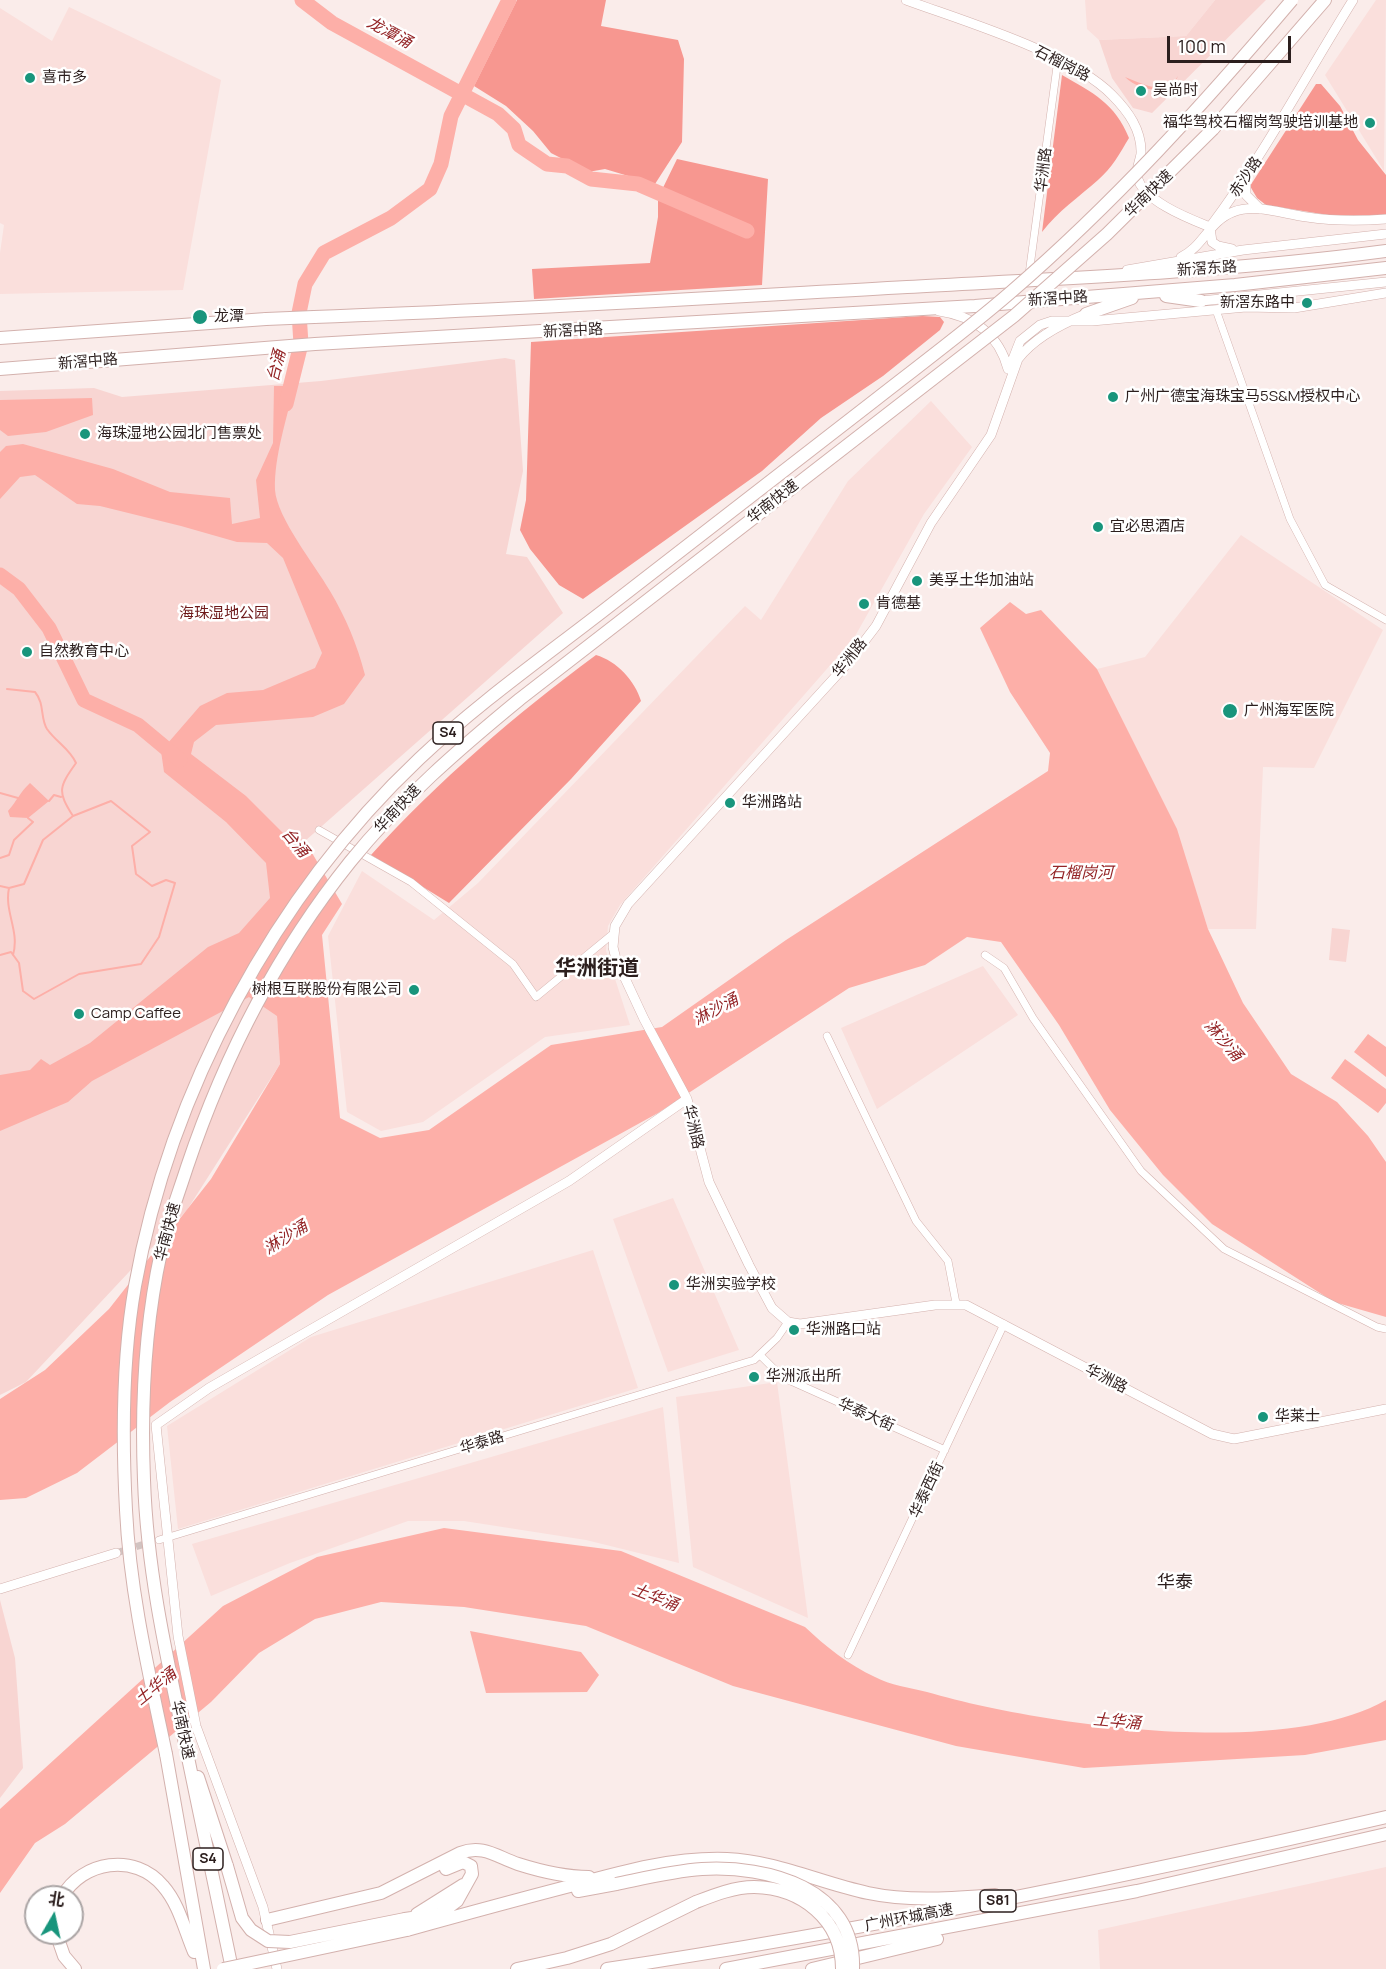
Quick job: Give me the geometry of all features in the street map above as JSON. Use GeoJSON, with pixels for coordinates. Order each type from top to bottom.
{"type":"FeatureCollection","features":[{"type":"Feature","properties":{"kind":"highway","name":"华南快速"},"geometry":{"type":"LineString","coordinates":[[202,1969],[166,1754],[136,1607],[128,1543],[124,1419],[130,1319],[147,1230],[159,1187],[197,1082],[240,992],[265,951],[333,852],[375,803],[417,761],[513,680],[1015,289],[1161,147],[1292,0]]}},
{"type":"Feature","properties":{"kind":"highway","name":"华南快速"},"geometry":{"type":"LineString","coordinates":[[232,1969],[156,1605],[146,1516],[144,1439],[152,1308],[161,1250],[210,1103],[247,1021],[276,970],[350,862],[415,790],[451,756],[520,699],[1014,316],[1107,234],[1213,129],[1325,0]]}},
{"type":"Feature","properties":{"kind":"highway","name":"新滘东路"},"geometry":{"type":"LineString","coordinates":[[1028,280],[1096,277],[1334,258],[1386,251]]}},
{"type":"Feature","properties":{"kind":"highway","name":"新滘东路"},"geometry":{"type":"LineString","coordinates":[[1147,293],[1386,268]]}},
{"type":"Feature","properties":{"kind":"highway","name":"新滘中路"},"geometry":{"type":"LineString","coordinates":[[0,338],[314,317],[549,308],[1028,280]]}},
{"type":"Feature","properties":{"kind":"highway","name":"新滘中路"},"geometry":{"type":"LineString","coordinates":[[0,369],[315,344],[1147,293]]}},
{"type":"Feature","properties":{"kind":"highway"},"geometry":{"type":"LineString","coordinates":[[1086,315],[1147,293],[1201,301]]}},
{"type":"Feature","properties":{"kind":"highway"},"geometry":{"type":"LineString","coordinates":[[186,1748],[212,1814],[242,1918],[251,1930],[268,1941],[290,1942],[406,1925],[442,1913],[499,1904],[582,1882],[704,1869],[752,1872],[792,1881],[816,1894],[835,1912],[847,1934],[853,1969]]}},
{"type":"Feature","properties":{"kind":"highway","name":"广州环城高速"},"geometry":{"type":"LineString","coordinates":[[607,1969],[882,1923],[1126,1875],[1386,1817]]}},
{"type":"Feature","properties":{"kind":"highway","name":"广州环城高速"},"geometry":{"type":"LineString","coordinates":[[726,1969],[1137,1891],[1386,1834]]}},
{"type":"Feature","properties":{"kind":"highway"},"geometry":{"type":"LineString","coordinates":[[268,1923],[381,1893],[466,1851],[485,1850],[519,1864],[582,1882]]}},
{"type":"Feature","properties":{"kind":"highway"},"geometry":{"type":"LineString","coordinates":[[223,1969],[406,1925],[614,1880],[688,1860],[730,1859],[780,1867],[851,1889],[906,1899],[1001,1894],[1126,1875]]}},
{"type":"Feature","properties":{"kind":"highway"},"geometry":{"type":"LineString","coordinates":[[268,1923],[359,1906],[393,1895],[458,1863],[467,1863],[473,1869],[472,1874],[457,1901],[442,1913]]}},
{"type":"Feature","properties":{"kind":"highway"},"geometry":{"type":"LineString","coordinates":[[71,1885],[75,1880],[98,1867],[118,1864],[143,1870],[159,1881],[170,1895],[202,1969]]}},
{"type":"Feature","properties":{"kind":"highway"},"geometry":{"type":"LineString","coordinates":[[519,1864],[584,1877],[614,1880]]}},
{"type":"Feature","properties":{"kind":"highway"},"geometry":{"type":"LineString","coordinates":[[406,1925],[466,1883],[472,1874]]}},
{"type":"Feature","properties":{"kind":"highway"},"geometry":{"type":"LineString","coordinates":[[522,1968],[611,1944],[696,1902],[723,1892],[752,1887],[780,1890],[801,1898],[819,1912],[831,1929],[841,1952],[842,1969]]}},
{"type":"Feature","properties":{"kind":"highway"},"geometry":{"type":"LineString","coordinates":[[813,1969],[1137,1891]]}},
{"type":"Feature","properties":{"kind":"highway"},"geometry":{"type":"LineString","coordinates":[[60,1945],[64,1956],[75,1969]]}},
{"type":"Feature","properties":{"kind":"main road","name":"石榴岗路"},"geometry":{"type":"LineString","coordinates":[[906,0],[1058,59],[1088,74],[1127,111],[1139,136],[1141,154],[1137,178],[1162,205],[1210,227]]}},
{"type":"Feature","properties":{"kind":"main road","name":"赤沙路"},"geometry":{"type":"LineString","coordinates":[[1171,261],[1197,247],[1247,178],[1353,0]]}},
{"type":"Feature","properties":{"kind":"main road"},"geometry":{"type":"LineString","coordinates":[[1247,178],[1246,195],[1260,209]]}},
{"type":"Feature","properties":{"kind":"main road"},"geometry":{"type":"LineString","coordinates":[[1243,250],[1218,246],[1212,242],[1210,227],[1234,212],[1260,209],[1335,220],[1386,219]]}},
{"type":"Feature","properties":{"kind":"main road"},"geometry":{"type":"LineString","coordinates":[[1096,277],[1171,261],[1243,250],[1386,234]]}},
{"type":"Feature","properties":{"kind":"main road"},"geometry":{"type":"LineString","coordinates":[[1201,301],[1386,282]]}},
{"type":"Feature","properties":{"kind":"main road"},"geometry":{"type":"LineString","coordinates":[[1071,320],[1092,321],[1260,306],[1294,308],[1386,293]]}},
{"type":"Feature","properties":{"kind":"main road"},"geometry":{"type":"LineString","coordinates":[[911,309],[942,311],[965,317],[981,325],[1005,357],[1008,387]]}},
{"type":"Feature","properties":{"kind":"main road","name":"华洲路"},"geometry":{"type":"LineString","coordinates":[[1086,315],[1071,320],[1026,349],[1012,370],[991,435],[931,523],[876,626],[847,664],[628,904],[615,926],[613,947],[616,960],[687,1099],[709,1182],[767,1302],[788,1322],[800,1324],[956,1303],[977,1309],[1221,1437],[1247,1437],[1386,1409]]}},
{"type":"Feature","properties":{"kind":"main road"},"geometry":{"type":"LineString","coordinates":[[277,1969],[268,1923],[196,1726],[178,1636],[164,1538],[156,1425],[209,1388],[569,1180],[687,1099]]}},
{"type":"Feature","properties":{"kind":"main road"},"geometry":{"type":"LineString","coordinates":[[0,1588],[116,1553]]}},
{"type":"Feature","properties":{"kind":"street","name":"华洲路"},"geometry":{"type":"LineString","coordinates":[[1028,280],[1058,59]]}},
{"type":"Feature","properties":{"kind":"street"},"geometry":{"type":"LineString","coordinates":[[1216,310],[1290,519],[1325,585],[1386,620]]}},
{"type":"Feature","properties":{"kind":"street"},"geometry":{"type":"LineString","coordinates":[[319,830],[411,882],[513,964],[536,997],[614,933]]}},
{"type":"Feature","properties":{"kind":"street"},"geometry":{"type":"LineString","coordinates":[[985,955],[1004,968],[1033,1018],[1140,1171],[1224,1249],[1377,1327],[1386,1329]]}},
{"type":"Feature","properties":{"kind":"street"},"geometry":{"type":"LineString","coordinates":[[827,1036],[916,1221],[948,1261],[956,1303]]}},
{"type":"Feature","properties":{"kind":"street","name":"华泰路"},"geometry":{"type":"LineString","coordinates":[[164,1538],[754,1360],[788,1322]]}},
{"type":"Feature","properties":{"kind":"street","name":"华泰西街"},"geometry":{"type":"LineString","coordinates":[[848,1655],[1004,1324]]}},
{"type":"Feature","properties":{"kind":"street","name":"华泰大街"},"geometry":{"type":"LineString","coordinates":[[760,1355],[782,1377],[945,1450]]}},
{"type":"Feature","properties":{"kind":"shaded area"},"geometry":{"type":"Polygon","coordinates":[[[517,0],[606,0],[601,26],[678,40],[684,59],[682,142],[655,184],[605,169],[588,172],[551,153],[533,131],[506,106],[474,86],[517,0]]]}},
{"type":"Feature","properties":{"kind":"shaded area"},"geometry":{"type":"Polygon","coordinates":[[[1085,0],[1215,0],[1186,36],[1099,40],[1087,29],[1085,0]]]}},
{"type":"Feature","properties":{"kind":"shaded area","name":"福华驾校石榴岗驾驶培训基地"},"geometry":{"type":"Polygon","coordinates":[[[1376,0],[1386,0],[1384,171],[1325,75],[1376,0]]]}},
{"type":"Feature","properties":{"kind":"shaded area"},"geometry":{"type":"Polygon","coordinates":[[[69,7],[221,80],[183,290],[0,294],[0,253],[4,225],[0,223],[0,8],[52,41],[69,7]]]}},
{"type":"Feature","properties":{"kind":"shaded area"},"geometry":{"type":"Polygon","coordinates":[[[1062,75],[1110,107],[1129,138],[1103,175],[1042,232],[1062,75]]]}},
{"type":"Feature","properties":{"kind":"shaded area"},"geometry":{"type":"Polygon","coordinates":[[[1316,84],[1321,84],[1340,106],[1358,140],[1386,175],[1386,215],[1334,216],[1266,205],[1257,198],[1250,186],[1316,84]]]}},
{"type":"Feature","properties":{"kind":"shaded area"},"geometry":{"type":"Polygon","coordinates":[[[677,159],[768,179],[762,285],[534,299],[532,269],[650,263],[658,217],[658,198],[677,159]]]}},
{"type":"Feature","properties":{"kind":"shaded area"},"geometry":{"type":"Polygon","coordinates":[[[922,316],[940,317],[944,322],[940,330],[883,376],[821,418],[762,471],[583,599],[559,585],[530,549],[520,530],[526,500],[531,342],[922,316]]]}},
{"type":"Feature","properties":{"kind":"shaded area"},"geometry":{"type":"Polygon","coordinates":[[[931,401],[972,447],[924,514],[854,638],[620,905],[608,926],[606,951],[630,1025],[545,1037],[423,1122],[381,1131],[347,1112],[328,936],[362,871],[434,920],[478,883],[745,606],[761,620],[848,481],[931,401]]]}},
{"type":"Feature","properties":{"kind":"shaded area","name":"广州海军医院"},"geometry":{"type":"Polygon","coordinates":[[[1241,535],[1383,630],[1314,768],[1263,767],[1256,929],[1208,929],[1175,826],[1097,669],[1145,657],[1241,535]]]}},
{"type":"Feature","properties":{"kind":"shaded area"},"geometry":{"type":"Polygon","coordinates":[[[596,655],[611,662],[630,679],[641,701],[571,779],[449,903],[371,855],[423,801],[479,749],[596,655]]]}},
{"type":"Feature","properties":{"kind":"shaded area"},"geometry":{"type":"Polygon","coordinates":[[[983,966],[1018,1015],[877,1109],[841,1028],[983,966]]]}},
{"type":"Feature","properties":{"kind":"shaded area","name":"华洲实验学校"},"geometry":{"type":"Polygon","coordinates":[[[673,1198],[739,1350],[668,1372],[613,1219],[673,1198]]]}},
{"type":"Feature","properties":{"kind":"shaded area"},"geometry":{"type":"Polygon","coordinates":[[[593,1250],[638,1388],[178,1529],[167,1426],[311,1337],[593,1250]]]}},
{"type":"Feature","properties":{"kind":"shaded area"},"geometry":{"type":"Polygon","coordinates":[[[777,1382],[808,1618],[693,1567],[676,1397],[777,1382]]]}},
{"type":"Feature","properties":{"kind":"shaded area"},"geometry":{"type":"Polygon","coordinates":[[[663,1407],[679,1563],[586,1540],[464,1521],[408,1521],[290,1563],[211,1596],[192,1544],[663,1407]]]}},
{"type":"Feature","properties":{"kind":"shaded area"},"geometry":{"type":"Polygon","coordinates":[[[1386,1867],[1386,1969],[1100,1969],[1098,1930],[1386,1867]]]}},
{"type":"Feature","properties":{"kind":"green space"},"geometry":{"type":"Polygon","coordinates":[[[1215,0],[1266,0],[1152,113],[1133,108],[1112,78],[1099,40],[1186,36],[1215,0]]]}},
{"type":"Feature","properties":{"kind":"green space","name":"海珠湿地公园"},"geometry":{"type":"Polygon","coordinates":[[[505,358],[515,360],[523,471],[506,554],[527,557],[563,613],[305,841],[277,1016],[280,1064],[187,1210],[26,1382],[0,1395],[0,391],[94,388],[122,397],[321,381],[505,358]]]}},
{"type":"Feature","properties":{"kind":"green space"},"geometry":{"type":"Polygon","coordinates":[[[1332,928],[1350,930],[1346,962],[1329,960],[1332,928]]]}},
{"type":"Feature","properties":{"kind":"green space"},"geometry":{"type":"Polygon","coordinates":[[[0,1600],[15,1658],[23,1768],[0,1798],[0,1600]]]}},
{"type":"Feature","properties":{"kind":"water"},"geometry":{"type":"Polygon","coordinates":[[[1178,76],[1172,89],[1160,90],[1141,87],[1125,77],[1154,87],[1161,87],[1167,86],[1178,76]]]}},
{"type":"Feature","properties":{"kind":"water","name":"石榴岗河"},"geometry":{"type":"Polygon","coordinates":[[[274,386],[294,386],[275,477],[277,501],[289,527],[341,611],[355,642],[365,675],[344,704],[313,717],[216,725],[194,742],[191,754],[246,796],[283,833],[305,841],[342,904],[322,935],[340,1118],[380,1138],[429,1130],[551,1045],[662,1027],[786,940],[1048,771],[1050,753],[1010,692],[980,628],[1010,602],[1026,614],[1041,610],[1097,669],[1177,829],[1208,929],[1243,1003],[1291,1074],[1337,1102],[1368,1136],[1386,1162],[1386,1317],[1334,1302],[1212,1224],[1163,1175],[1110,1110],[1059,1025],[1001,942],[967,937],[925,965],[849,988],[658,1113],[328,1295],[170,1402],[77,1473],[26,1498],[0,1500],[0,1399],[45,1370],[109,1309],[211,1179],[280,1064],[277,1016],[249,997],[92,1081],[68,1102],[0,1131],[0,1075],[30,1070],[41,1059],[50,1065],[90,1043],[208,947],[239,933],[270,898],[266,863],[226,822],[164,772],[161,751],[200,706],[227,693],[263,690],[315,668],[322,653],[283,558],[267,543],[237,542],[100,506],[77,504],[35,475],[20,477],[0,499],[0,452],[6,446],[23,444],[113,469],[170,492],[230,498],[232,524],[260,518],[256,480],[273,443],[274,386]]]}},
{"type":"Feature","properties":{"kind":"water"},"geometry":{"type":"Polygon","coordinates":[[[92,398],[93,415],[46,432],[8,436],[0,430],[0,400],[92,398]]]}},
{"type":"Feature","properties":{"kind":"water"},"geometry":{"type":"Polygon","coordinates":[[[30,783],[49,801],[28,818],[10,817],[8,811],[30,783]]]}},
{"type":"Feature","properties":{"kind":"water"},"geometry":{"type":"Polygon","coordinates":[[[1368,1034],[1386,1047],[1386,1077],[1354,1052],[1368,1034]]]}},
{"type":"Feature","properties":{"kind":"water"},"geometry":{"type":"Polygon","coordinates":[[[1345,1059],[1386,1089],[1386,1103],[1378,1113],[1331,1078],[1345,1059]]]}},
{"type":"Feature","properties":{"kind":"water","name":"土华涌"},"geometry":{"type":"Polygon","coordinates":[[[444,1528],[621,1551],[805,1627],[847,1661],[881,1680],[975,1704],[1032,1716],[1094,1725],[1160,1731],[1225,1733],[1286,1729],[1341,1718],[1386,1700],[1386,1740],[1305,1755],[1084,1768],[956,1746],[733,1686],[586,1626],[464,1607],[381,1602],[315,1619],[259,1653],[211,1702],[65,1824],[35,1843],[0,1893],[0,1809],[223,1606],[317,1557],[444,1528]]]}},
{"type":"Feature","properties":{"kind":"water"},"geometry":{"type":"Polygon","coordinates":[[[470,1631],[581,1652],[599,1675],[587,1692],[486,1693],[470,1631]]]}},
{"type":"Feature","properties":{"kind":"waterway"},"geometry":{"type":"LineString","coordinates":[[302,0],[332,23],[498,114],[514,129],[519,145],[547,164],[567,166],[591,179],[638,184],[747,231]]}},
{"type":"Feature","properties":{"kind":"waterway","name":"台涌"},"geometry":{"type":"LineString","coordinates":[[286,404],[301,344],[299,313],[305,284],[324,253],[391,218],[430,189],[441,164],[451,116],[509,0]]}},
{"type":"Feature","properties":{"kind":"waterway","name":"台涌"},"geometry":{"type":"LineString","coordinates":[[0,575],[19,589],[49,628],[84,700],[138,725],[180,760]]}},
{"type":"Feature","properties":{"kind":"waterway"},"geometry":{"type":"LineString","coordinates":[[7,689],[35,692],[40,701],[47,729],[76,763],[62,789],[64,801],[73,816]]}},
{"type":"Feature","properties":{"kind":"waterway"},"geometry":{"type":"LineString","coordinates":[[0,793],[18,798]]}},
{"type":"Feature","properties":{"kind":"waterway"},"geometry":{"type":"LineString","coordinates":[[49,801],[54,795],[61,797]]}},
{"type":"Feature","properties":{"kind":"waterway"},"geometry":{"type":"LineString","coordinates":[[0,886],[9,888],[24,884],[43,840],[73,816],[111,801],[150,832],[132,846],[136,874],[152,886],[166,880],[175,883],[159,937],[141,964],[79,974],[34,999],[23,991],[19,963],[11,952],[0,955]]}},
{"type":"Feature","properties":{"kind":"waterway"},"geometry":{"type":"LineString","coordinates":[[0,858],[9,855],[14,840],[33,822],[28,818]]}},
{"type":"Feature","properties":{"kind":"waterway"},"geometry":{"type":"LineString","coordinates":[[9,888],[8,905],[15,938],[13,955]]}},
{"type":"Feature","properties":{"kind":"tunnel"},"geometry":{"type":"LineString","coordinates":[[116,1553],[151,1542]]}},
{"type":"Feature","properties":{"kind":"place","name":"喜市多"},"geometry":{"type":"Point","coordinates":[30,78]}},
{"type":"Feature","properties":{"kind":"place","name":"吴尚时"},"geometry":{"type":"Point","coordinates":[1141,91]}},
{"type":"Feature","properties":{"kind":"place","name":"福华驾校石榴岗驾驶培训基地"},"geometry":{"type":"Point","coordinates":[1370,123]}},
{"type":"Feature","properties":{"kind":"place","name":"新滘东路中"},"geometry":{"type":"Point","coordinates":[1307,303]}},
{"type":"Feature","properties":{"kind":"place","name":"龙潭"},"geometry":{"type":"Point","coordinates":[200,317]}},
{"type":"Feature","properties":{"kind":"place","name":"广州广德宝海珠宝马5S&M授权中心"},"geometry":{"type":"Point","coordinates":[1113,397]}},
{"type":"Feature","properties":{"kind":"place","name":"海珠湿地公园北门售票处"},"geometry":{"type":"Point","coordinates":[85,434]}},
{"type":"Feature","properties":{"kind":"place","name":"宜必思酒店"},"geometry":{"type":"Point","coordinates":[1098,527]}},
{"type":"Feature","properties":{"kind":"place","name":"美孚土华加油站"},"geometry":{"type":"Point","coordinates":[917,581]}},
{"type":"Feature","properties":{"kind":"place","name":"肯德基"},"geometry":{"type":"Point","coordinates":[864,604]}},
{"type":"Feature","properties":{"kind":"place","name":"自然教育中心"},"geometry":{"type":"Point","coordinates":[27,652]}},
{"type":"Feature","properties":{"kind":"place","name":"广州海军医院"},"geometry":{"type":"Point","coordinates":[1230,711]}},
{"type":"Feature","properties":{"kind":"place","name":"华洲路站"},"geometry":{"type":"Point","coordinates":[730,803]}},
{"type":"Feature","properties":{"kind":"place","name":"树根互联股份有限公司"},"geometry":{"type":"Point","coordinates":[414,990]}},
{"type":"Feature","properties":{"kind":"place","name":"Camp Caffee"},"geometry":{"type":"Point","coordinates":[79,1014]}},
{"type":"Feature","properties":{"kind":"place","name":"华洲实验学校"},"geometry":{"type":"Point","coordinates":[674,1285]}},
{"type":"Feature","properties":{"kind":"place","name":"华洲路口站"},"geometry":{"type":"Point","coordinates":[794,1330]}},
{"type":"Feature","properties":{"kind":"place","name":"华洲派出所"},"geometry":{"type":"Point","coordinates":[754,1377]}},
{"type":"Feature","properties":{"kind":"place","name":"华莱士"},"geometry":{"type":"Point","coordinates":[1263,1417]}},
{"type":"Feature","properties":{"kind":"district","name":"华洲街道"},"geometry":{"type":"Point","coordinates":[597,969]}},
{"type":"Feature","properties":{"kind":"district","name":"华泰"},"geometry":{"type":"Point","coordinates":[1175,1583]}},
{"type":"Feature","properties":{"kind":"water label","name":"龙潭涌"},"geometry":{"type":"Point","coordinates":[389,33]}},
{"type":"Feature","properties":{"kind":"water label","name":"淋沙涌"},"geometry":{"type":"Point","coordinates":[716,1010]}},
{"type":"Feature","properties":{"kind":"water label","name":"淋沙涌"},"geometry":{"type":"Point","coordinates":[1223,1041]}},
{"type":"Feature","properties":{"kind":"water label","name":"淋沙涌"},"geometry":{"type":"Point","coordinates":[286,1238]}}]}
